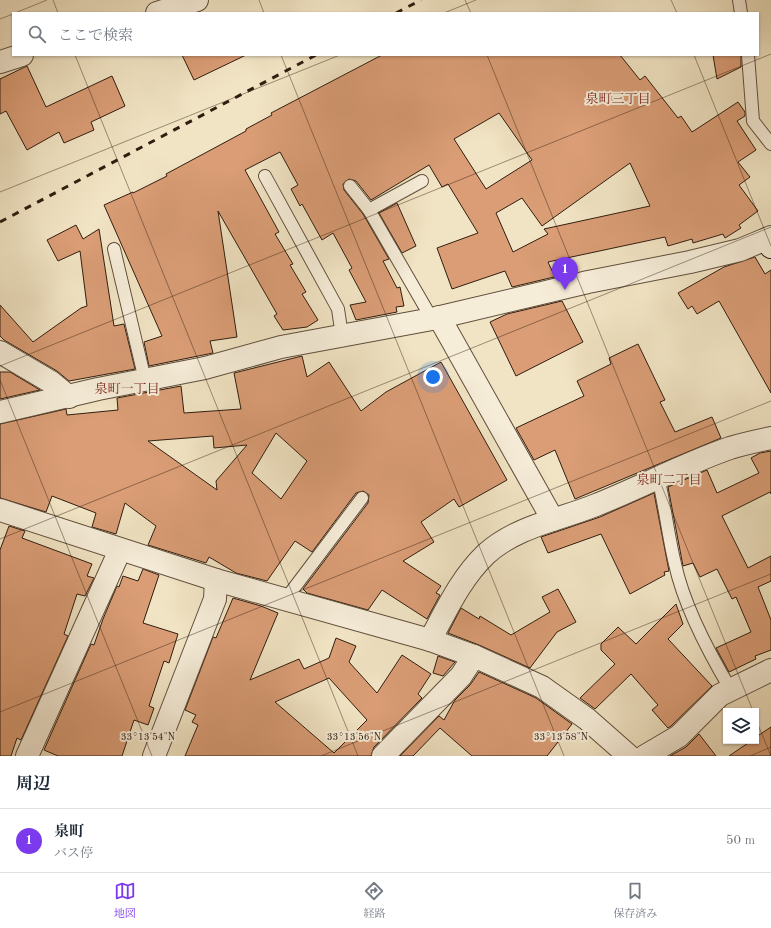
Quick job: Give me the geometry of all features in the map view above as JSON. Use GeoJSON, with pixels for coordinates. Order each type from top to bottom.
{"type":"FeatureCollection","features":[{"type":"Feature","properties":{"kind":"street"},"geometry":{"type":"LineString","coordinates":[[160,12],[197,0]]}},
{"type":"Feature","properties":{"kind":"street"},"geometry":{"type":"LineString","coordinates":[[0,62],[19,56]]}},
{"type":"Feature","properties":{"kind":"street"},"geometry":{"type":"LineString","coordinates":[[0,412],[98,389],[205,368],[281,347],[435,318],[588,282],[690,262],[770,241]]}},
{"type":"Feature","properties":{"kind":"street"},"geometry":{"type":"LineString","coordinates":[[435,318],[552,520]]}},
{"type":"Feature","properties":{"kind":"street"},"geometry":{"type":"LineString","coordinates":[[0,352],[51,382],[69,397]]}},
{"type":"Feature","properties":{"kind":"street"},"geometry":{"type":"LineString","coordinates":[[430,640],[463,580],[486,554],[508,537],[552,520],[596,506],[658,477],[730,448],[771,438]]}},
{"type":"Feature","properties":{"kind":"street"},"geometry":{"type":"LineString","coordinates":[[2,516],[285,600],[430,640],[474,656],[542,687],[586,720],[629,756]]}},
{"type":"Feature","properties":{"kind":"street"},"geometry":{"type":"LineString","coordinates":[[27,756],[120,550]]}},
{"type":"Feature","properties":{"kind":"street"},"geometry":{"type":"LineString","coordinates":[[154,756],[215,599],[216,580]]}},
{"type":"Feature","properties":{"kind":"street"},"geometry":{"type":"LineString","coordinates":[[383,756],[461,676],[474,656]]}},
{"type":"Feature","properties":{"kind":"street"},"geometry":{"type":"LineString","coordinates":[[645,756],[679,736],[720,695],[771,670]]}},
{"type":"Feature","properties":{"kind":"lane"},"geometry":{"type":"LineString","coordinates":[[739,0],[741,12]]}},
{"type":"Feature","properties":{"kind":"lane"},"geometry":{"type":"LineString","coordinates":[[748,56],[754,121],[771,144]]}},
{"type":"Feature","properties":{"kind":"lane"},"geometry":{"type":"LineString","coordinates":[[264,176],[338,309],[342,336]]}},
{"type":"Feature","properties":{"kind":"lane"},"geometry":{"type":"LineString","coordinates":[[369,210],[422,181]]}},
{"type":"Feature","properties":{"kind":"lane"},"geometry":{"type":"LineString","coordinates":[[350,186],[369,210],[435,318]]}},
{"type":"Feature","properties":{"kind":"lane"},"geometry":{"type":"LineString","coordinates":[[114,249],[145,380]]}},
{"type":"Feature","properties":{"kind":"lane"},"geometry":{"type":"LineString","coordinates":[[658,477],[675,565],[683,592],[712,658],[730,690]]}},
{"type":"Feature","properties":{"kind":"lane"},"geometry":{"type":"LineString","coordinates":[[285,600],[362,498]]}},
{"type":"Feature","properties":{"kind":"building"},"geometry":{"type":"Polygon","coordinates":[[[182,56],[244,56],[194,80],[182,56]]]}},
{"type":"Feature","properties":{"kind":"building"},"geometry":{"type":"Polygon","coordinates":[[[380,56],[621,56],[640,80],[645,76],[678,118],[681,116],[692,132],[738,102],[745,112],[745,116],[737,121],[756,150],[738,162],[750,177],[739,185],[758,211],[739,225],[741,228],[725,238],[723,234],[693,243],[692,239],[668,246],[665,237],[548,262],[555,277],[512,287],[505,271],[452,289],[437,248],[478,233],[448,184],[442,187],[429,165],[371,200],[356,181],[349,179],[343,184],[344,190],[363,214],[389,259],[383,261],[397,288],[400,287],[404,306],[396,307],[397,312],[356,320],[350,305],[366,302],[349,270],[352,268],[333,233],[322,240],[302,204],[300,206],[291,189],[298,185],[280,152],[245,170],[279,232],[275,234],[293,264],[290,265],[306,292],[302,294],[318,320],[307,327],[283,330],[274,316],[277,314],[218,211],[237,337],[210,341],[213,353],[149,366],[144,342],[162,336],[104,205],[133,193],[167,176],[166,174],[246,131],[246,129],[272,115],[271,113],[380,56]],[[499,113],[454,139],[486,189],[532,160],[499,113]],[[630,163],[542,226],[522,198],[496,213],[513,252],[548,234],[544,229],[650,206],[630,163]]]}},
{"type":"Feature","properties":{"kind":"building"},"geometry":{"type":"Polygon","coordinates":[[[713,56],[741,56],[741,67],[717,79],[713,56]]]}},
{"type":"Feature","properties":{"kind":"building"},"geometry":{"type":"Polygon","coordinates":[[[27,66],[46,107],[112,76],[125,106],[91,122],[94,130],[64,143],[59,132],[27,150],[6,111],[0,114],[0,79],[27,66]]]}},
{"type":"Feature","properties":{"kind":"building"},"geometry":{"type":"Polygon","coordinates":[[[397,203],[416,246],[402,253],[379,213],[397,203]]]}},
{"type":"Feature","properties":{"kind":"building"},"geometry":{"type":"Polygon","coordinates":[[[76,225],[83,239],[99,229],[114,326],[124,324],[135,369],[69,381],[57,371],[4,340],[0,336],[0,305],[33,342],[81,308],[87,306],[80,251],[58,261],[47,240],[76,225]]]}},
{"type":"Feature","properties":{"kind":"building"},"geometry":{"type":"Polygon","coordinates":[[[755,257],[765,274],[771,270],[771,393],[719,301],[697,314],[692,306],[688,309],[678,293],[724,267],[755,257]]]}},
{"type":"Feature","properties":{"kind":"building"},"geometry":{"type":"Polygon","coordinates":[[[562,301],[583,342],[516,376],[490,322],[507,314],[562,301]]]}},
{"type":"Feature","properties":{"kind":"building"},"geometry":{"type":"Polygon","coordinates":[[[638,344],[665,400],[660,402],[675,432],[712,417],[721,438],[575,499],[555,450],[534,460],[516,428],[584,396],[577,381],[611,364],[609,358],[638,344]]]}},
{"type":"Feature","properties":{"kind":"building"},"geometry":{"type":"Polygon","coordinates":[[[302,356],[307,377],[329,362],[361,411],[386,392],[441,362],[507,480],[459,507],[454,499],[421,522],[434,542],[403,561],[441,586],[436,593],[440,595],[427,619],[382,590],[368,610],[307,593],[303,589],[368,503],[369,495],[363,491],[356,493],[312,552],[295,541],[267,581],[236,573],[209,557],[206,563],[148,545],[156,526],[125,503],[116,534],[92,527],[96,513],[52,496],[46,512],[0,498],[0,424],[66,409],[67,415],[118,410],[117,398],[181,386],[184,413],[241,409],[234,373],[302,356]],[[276,433],[252,473],[281,499],[307,461],[276,433]],[[213,436],[148,441],[217,490],[216,481],[247,445],[214,448],[213,436]]]}},
{"type":"Feature","properties":{"kind":"building"},"geometry":{"type":"Polygon","coordinates":[[[0,372],[10,372],[40,390],[0,399],[0,372]]]}},
{"type":"Feature","properties":{"kind":"building"},"geometry":{"type":"Polygon","coordinates":[[[771,451],[771,494],[770,492],[722,516],[748,568],[771,556],[771,581],[758,587],[771,620],[771,650],[755,656],[756,659],[729,672],[716,648],[751,632],[736,597],[732,599],[717,569],[700,577],[693,563],[683,566],[668,487],[707,470],[717,493],[759,473],[751,458],[760,453],[771,451]]]}},
{"type":"Feature","properties":{"kind":"building"},"geometry":{"type":"Polygon","coordinates":[[[654,493],[669,571],[664,572],[665,575],[630,594],[601,534],[548,553],[541,537],[600,517],[654,493]]]}},
{"type":"Feature","properties":{"kind":"building"},"geometry":{"type":"Polygon","coordinates":[[[9,526],[25,531],[22,538],[92,564],[87,576],[94,578],[85,596],[77,594],[64,634],[68,636],[21,740],[17,738],[11,756],[0,756],[0,550],[9,526]]]}},
{"type":"Feature","properties":{"kind":"building"},"geometry":{"type":"Polygon","coordinates":[[[143,569],[159,575],[143,623],[178,634],[169,663],[164,661],[149,706],[154,708],[148,725],[134,720],[122,756],[58,756],[44,750],[91,644],[94,645],[117,586],[119,587],[123,576],[138,581],[143,569]]]}},
{"type":"Feature","properties":{"kind":"building"},"geometry":{"type":"Polygon","coordinates":[[[558,589],[576,622],[557,632],[530,668],[448,633],[461,608],[479,619],[480,616],[511,635],[550,612],[542,597],[558,589]]]}},
{"type":"Feature","properties":{"kind":"building"},"geometry":{"type":"Polygon","coordinates":[[[233,598],[261,606],[278,613],[250,680],[299,659],[304,669],[329,658],[336,638],[356,646],[349,662],[377,693],[402,655],[431,674],[418,694],[422,698],[374,747],[371,756],[185,756],[198,725],[192,722],[196,715],[185,710],[213,637],[216,638],[233,598]],[[329,678],[275,702],[334,753],[367,720],[329,678]]]}},
{"type":"Feature","properties":{"kind":"building"},"geometry":{"type":"Polygon","coordinates":[[[676,604],[683,624],[668,639],[712,686],[668,728],[652,710],[658,705],[631,674],[595,709],[580,698],[615,664],[601,650],[601,644],[618,627],[636,644],[676,604]]]}},
{"type":"Feature","properties":{"kind":"building"},"geometry":{"type":"Polygon","coordinates":[[[438,656],[455,662],[443,676],[433,673],[438,656]]]}},
{"type":"Feature","properties":{"kind":"building"},"geometry":{"type":"Polygon","coordinates":[[[479,672],[536,698],[572,724],[547,756],[472,756],[440,728],[413,756],[400,756],[439,716],[444,720],[455,700],[470,685],[479,672]]]}},
{"type":"Feature","properties":{"kind":"building"},"geometry":{"type":"Polygon","coordinates":[[[771,727],[771,756],[729,756],[747,744],[759,744],[759,735],[771,727]]]}},
{"type":"Feature","properties":{"kind":"building"},"geometry":{"type":"Polygon","coordinates":[[[699,734],[716,756],[670,756],[686,747],[699,734]]]}},
{"type":"Feature","properties":{"kind":"railway"},"geometry":{"type":"LineString","coordinates":[[398,12],[421,0]]}},
{"type":"Feature","properties":{"kind":"railway"},"geometry":{"type":"LineString","coordinates":[[0,222],[314,56]]}},
{"type":"Feature","properties":{"kind":"place","name":"泉町"},"geometry":{"type":"Point","coordinates":[565,290]}},
{"type":"Feature","properties":{"kind":"district","name":"泉町三丁目"},"geometry":{"type":"Point","coordinates":[618,98]}},
{"type":"Feature","properties":{"kind":"district","name":"泉町一丁目"},"geometry":{"type":"Point","coordinates":[127,388]}},
{"type":"Feature","properties":{"kind":"district","name":"泉町二丁目"},"geometry":{"type":"Point","coordinates":[669,479]}}]}
